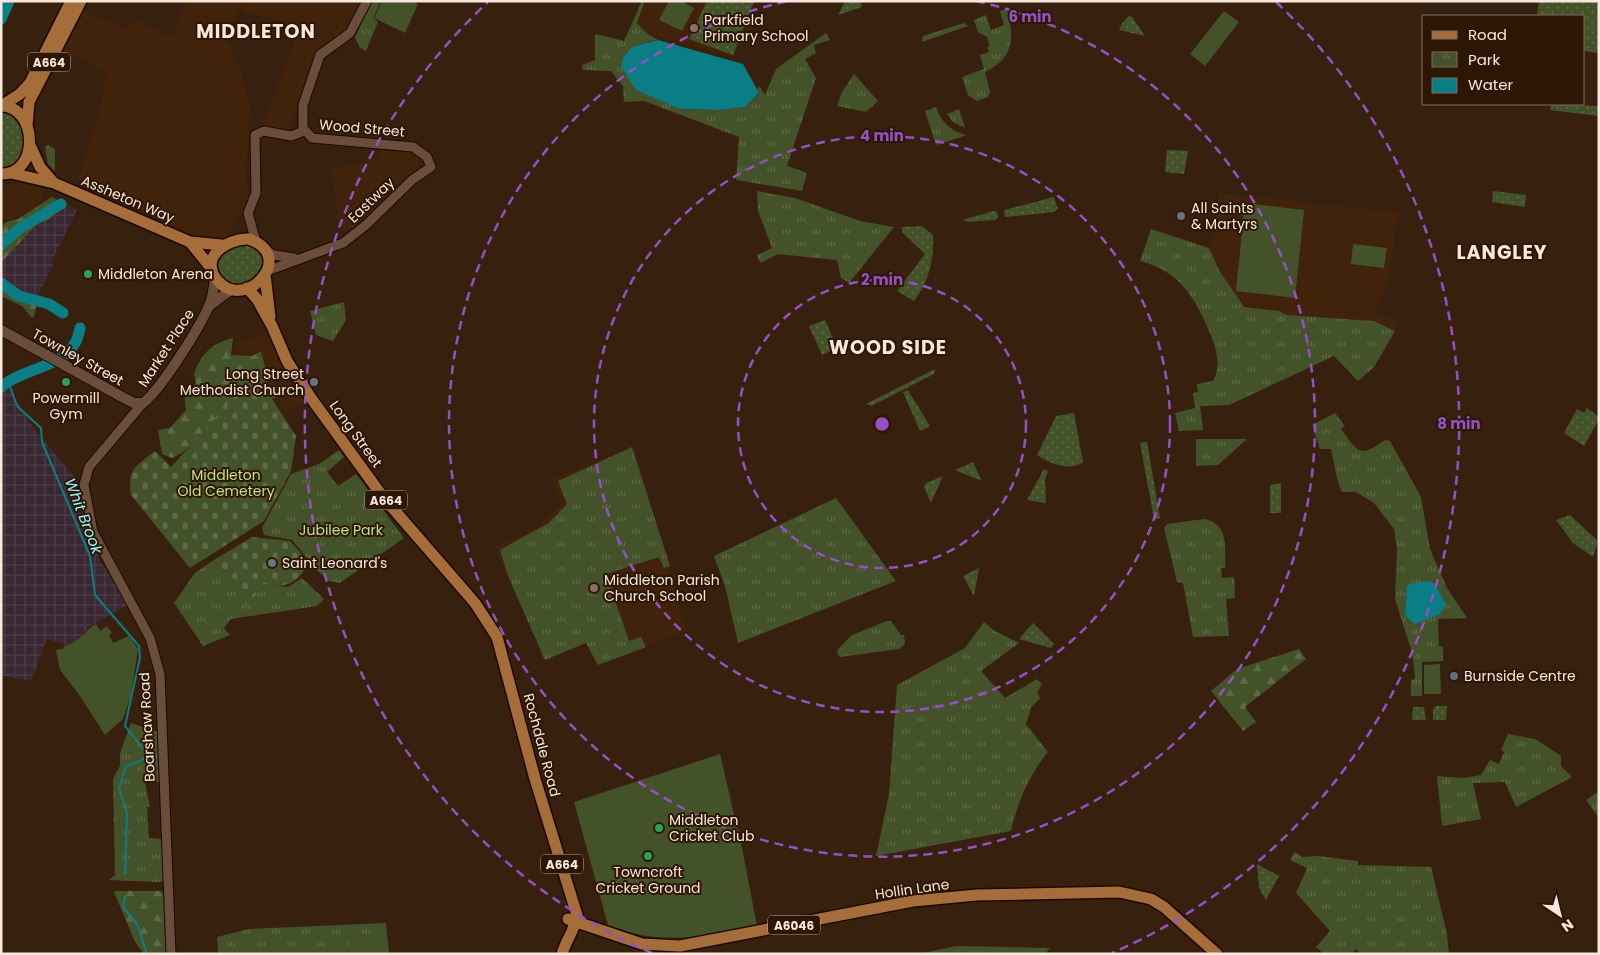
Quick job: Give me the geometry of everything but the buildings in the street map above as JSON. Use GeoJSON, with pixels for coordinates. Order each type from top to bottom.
{"type":"FeatureCollection","features":[{"type":"Feature","properties":{"kind":"main road","name":"A664"},"geometry":{"type":"LineString","coordinates":[[1,106],[16,98],[30,83],[71,1]]}},
{"type":"Feature","properties":{"kind":"main road","name":"A664"},"geometry":{"type":"LineString","coordinates":[[5,175],[21,168],[27,159],[29,102],[80,1]]}},
{"type":"Feature","properties":{"kind":"main road","name":"A664"},"geometry":{"type":"LineString","coordinates":[[1,106],[17,110],[24,118],[27,126]]}},
{"type":"Feature","properties":{"kind":"main road","name":"Assheton Way"},"geometry":{"type":"LineString","coordinates":[[28,139],[35,158],[54,183]]}},
{"type":"Feature","properties":{"kind":"main road","name":"Assheton Way"},"geometry":{"type":"LineString","coordinates":[[5,175],[54,183],[190,242],[222,245]]}},
{"type":"Feature","properties":{"kind":"main road","name":"A664"},"geometry":{"type":"LineString","coordinates":[[222,245],[240,239],[260,245],[268,258],[266,273]]}},
{"type":"Feature","properties":{"kind":"main road","name":"Assheton Way"},"geometry":{"type":"LineString","coordinates":[[190,242],[214,274]]}},
{"type":"Feature","properties":{"kind":"main road"},"geometry":{"type":"LineString","coordinates":[[214,274],[214,254],[222,245]]}},
{"type":"Feature","properties":{"kind":"main road"},"geometry":{"type":"LineString","coordinates":[[232,289],[247,288],[258,284],[266,273]]}},
{"type":"Feature","properties":{"kind":"main road","name":"Long Street"},"geometry":{"type":"LineString","coordinates":[[266,273],[265,289],[272,326]]}},
{"type":"Feature","properties":{"kind":"main road","name":"A664"},"geometry":{"type":"LineString","coordinates":[[214,274],[223,286],[232,289]]}},
{"type":"Feature","properties":{"kind":"main road","name":"Market Place"},"geometry":{"type":"LineString","coordinates":[[209,306],[214,274]]}},
{"type":"Feature","properties":{"kind":"main road","name":"Long Street"},"geometry":{"type":"LineString","coordinates":[[247,288],[257,298],[272,326],[286,361],[354,458],[413,534],[469,596]]}},
{"type":"Feature","properties":{"kind":"main road","name":"Market Place"},"geometry":{"type":"LineString","coordinates":[[143,403],[162,383],[209,306],[232,289]]}},
{"type":"Feature","properties":{"kind":"main road","name":"Townley Street"},"geometry":{"type":"LineString","coordinates":[[1,330],[63,362],[123,398],[134,403],[143,403]]}},
{"type":"Feature","properties":{"kind":"main road","name":"Rochdale Road"},"geometry":{"type":"LineString","coordinates":[[469,596],[487,621],[501,651],[535,779],[558,850],[572,915]]}},
{"type":"Feature","properties":{"kind":"main road","name":"Hollin Lane"},"geometry":{"type":"LineString","coordinates":[[572,915],[592,922],[597,928],[642,944],[680,946],[913,901],[976,896],[1119,892],[1135,894],[1157,903],[1217,954]]}},
{"type":"Feature","properties":{"kind":"main road"},"geometry":{"type":"LineString","coordinates":[[562,954],[572,915]]}},
{"type":"Feature","properties":{"kind":"street"},"geometry":{"type":"LineString","coordinates":[[304,131],[301,122],[303,105],[320,55],[343,39],[355,27],[367,1]]}},
{"type":"Feature","properties":{"kind":"street","name":"Wood Street"},"geometry":{"type":"LineString","coordinates":[[250,224],[248,214],[256,193],[255,135],[264,131],[291,136],[304,131],[312,138],[413,147],[427,157],[431,167]]}},
{"type":"Feature","properties":{"kind":"street","name":"Eastway"},"geometry":{"type":"LineString","coordinates":[[266,273],[299,258],[343,243],[366,226],[412,180],[431,167]]}},
{"type":"Feature","properties":{"kind":"street"},"geometry":{"type":"LineString","coordinates":[[240,239],[250,224]]}},
{"type":"Feature","properties":{"kind":"street"},"geometry":{"type":"LineString","coordinates":[[250,224],[260,245]]}},
{"type":"Feature","properties":{"kind":"street","name":"Eastway"},"geometry":{"type":"LineString","coordinates":[[260,245],[274,255],[299,258]]}},
{"type":"Feature","properties":{"kind":"street","name":"Boarshaw Road"},"geometry":{"type":"LineString","coordinates":[[143,403],[89,467],[84,484],[93,532],[150,638],[160,674],[171,954]]}},
{"type":"Feature","properties":{"kind":"shaded area"},"geometry":{"type":"Polygon","coordinates":[[[187,1],[363,1],[343,36],[328,43],[316,56],[289,130],[263,126],[295,39],[281,21],[246,13],[241,6],[224,42],[229,41],[243,79],[250,108],[246,174],[249,199],[227,237],[209,241],[177,229],[78,180],[98,115],[107,73],[63,49],[82,10],[127,30],[136,20],[172,37],[187,1]]]}},
{"type":"Feature","properties":{"kind":"shaded area","name":"Parkfield Primary School"},"geometry":{"type":"Polygon","coordinates":[[[646,1],[755,1],[733,58],[648,33],[639,23],[646,1]]]}},
{"type":"Feature","properties":{"kind":"shaded area"},"geometry":{"type":"Polygon","coordinates":[[[380,150],[410,152],[417,155],[420,161],[418,169],[390,192],[358,225],[350,229],[343,229],[339,224],[331,168],[366,164],[366,158],[379,156],[380,150]]]}},
{"type":"Feature","properties":{"kind":"shaded area"},"geometry":{"type":"Polygon","coordinates":[[[30,181],[40,186],[43,201],[22,216],[6,220],[1,218],[1,190],[6,185],[30,181]]]}},
{"type":"Feature","properties":{"kind":"shaded area"},"geometry":{"type":"Polygon","coordinates":[[[1219,193],[1398,212],[1390,275],[1376,312],[1398,323],[1395,331],[1374,321],[1286,315],[1279,311],[1242,305],[1219,270],[1209,248],[1219,193]]]}},
{"type":"Feature","properties":{"kind":"shaded area"},"geometry":{"type":"Polygon","coordinates":[[[65,204],[77,210],[37,297],[7,285],[1,276],[1,263],[36,225],[51,218],[65,204]]]}},
{"type":"Feature","properties":{"kind":"shaded area"},"geometry":{"type":"Polygon","coordinates":[[[267,332],[286,371],[306,401],[286,413],[269,384],[261,351],[248,356],[237,351],[235,345],[267,332]]]}},
{"type":"Feature","properties":{"kind":"shaded area"},"geometry":{"type":"Polygon","coordinates":[[[4,380],[35,430],[79,482],[81,514],[102,564],[129,604],[89,627],[78,639],[67,645],[47,639],[31,681],[1,675],[1,382],[4,380]]]}},
{"type":"Feature","properties":{"kind":"shaded area","name":"Middleton Parish Church School"},"geometry":{"type":"Polygon","coordinates":[[[630,447],[687,630],[597,667],[586,642],[544,660],[495,547],[530,532],[562,505],[552,480],[630,447]]]}},
{"type":"Feature","properties":{"kind":"green space"},"geometry":{"type":"Polygon","coordinates":[[[372,1],[381,1],[373,18],[378,22],[366,51],[360,48],[355,37],[372,1]]]}},
{"type":"Feature","properties":{"kind":"green space"},"geometry":{"type":"Polygon","coordinates":[[[382,1],[412,1],[418,4],[405,33],[374,18],[382,1]]]}},
{"type":"Feature","properties":{"kind":"green space"},"geometry":{"type":"Polygon","coordinates":[[[642,1],[645,1],[637,23],[648,34],[658,40],[647,42],[680,109],[720,110],[745,107],[759,94],[757,88],[760,87],[765,95],[776,69],[826,33],[830,40],[814,45],[816,53],[805,59],[816,78],[787,166],[807,173],[802,191],[736,180],[739,137],[644,101],[624,102],[623,86],[611,71],[583,70],[582,65],[595,60],[595,34],[624,41],[642,1]]]}},
{"type":"Feature","properties":{"kind":"green space"},"geometry":{"type":"Polygon","coordinates":[[[669,1],[681,1],[694,8],[682,31],[659,20],[669,1]]]}},
{"type":"Feature","properties":{"kind":"green space"},"geometry":{"type":"Polygon","coordinates":[[[707,1],[754,1],[733,55],[689,39],[707,1]]]}},
{"type":"Feature","properties":{"kind":"green space"},"geometry":{"type":"Polygon","coordinates":[[[845,1],[861,1],[862,7],[838,15],[845,1]]]}},
{"type":"Feature","properties":{"kind":"green space"},"geometry":{"type":"Polygon","coordinates":[[[1539,1],[1599,1],[1599,53],[1585,51],[1585,15],[1537,15],[1539,1]]]}},
{"type":"Feature","properties":{"kind":"green space"},"geometry":{"type":"Polygon","coordinates":[[[1007,9],[1011,29],[1010,46],[1002,60],[985,72],[990,92],[988,97],[977,101],[968,95],[962,77],[984,69],[980,55],[989,52],[987,47],[990,46],[987,37],[978,32],[974,20],[986,15],[991,30],[1004,25],[1000,11],[1007,9]]]}},
{"type":"Feature","properties":{"kind":"green space"},"geometry":{"type":"Polygon","coordinates":[[[1224,11],[1239,22],[1205,66],[1190,54],[1224,11]]]}},
{"type":"Feature","properties":{"kind":"green space"},"geometry":{"type":"Polygon","coordinates":[[[1129,16],[1132,17],[1145,36],[1119,30],[1122,23],[1129,16]]]}},
{"type":"Feature","properties":{"kind":"green space"},"geometry":{"type":"Polygon","coordinates":[[[964,23],[968,26],[922,42],[923,36],[964,23]]]}},
{"type":"Feature","properties":{"kind":"green space"},"geometry":{"type":"Polygon","coordinates":[[[854,74],[878,101],[866,112],[837,106],[842,92],[854,74]]]}},
{"type":"Feature","properties":{"kind":"green space"},"geometry":{"type":"Polygon","coordinates":[[[1551,105],[1599,106],[1599,116],[1550,110],[1551,105]]]}},
{"type":"Feature","properties":{"kind":"green space"},"geometry":{"type":"Polygon","coordinates":[[[936,107],[947,126],[967,135],[936,145],[925,111],[936,107]]]}},
{"type":"Feature","properties":{"kind":"green space"},"geometry":{"type":"Polygon","coordinates":[[[959,109],[965,128],[953,122],[947,114],[959,109]]]}},
{"type":"Feature","properties":{"kind":"green space"},"geometry":{"type":"Polygon","coordinates":[[[1,111],[15,114],[23,133],[23,139],[18,165],[1,170],[1,111]]]}},
{"type":"Feature","properties":{"kind":"green space"},"geometry":{"type":"Polygon","coordinates":[[[48,145],[55,149],[55,171],[48,164],[45,147],[48,145]]]}},
{"type":"Feature","properties":{"kind":"green space"},"geometry":{"type":"Polygon","coordinates":[[[1167,150],[1188,151],[1184,174],[1165,172],[1167,150]]]}},
{"type":"Feature","properties":{"kind":"green space"},"geometry":{"type":"Polygon","coordinates":[[[757,191],[795,198],[860,221],[894,227],[849,283],[841,278],[837,260],[778,254],[760,263],[757,255],[772,248],[758,211],[757,191]]]}},
{"type":"Feature","properties":{"kind":"green space"},"geometry":{"type":"Polygon","coordinates":[[[1493,191],[1526,195],[1525,207],[1492,202],[1493,191]]]}},
{"type":"Feature","properties":{"kind":"green space"},"geometry":{"type":"Polygon","coordinates":[[[52,197],[65,204],[51,218],[36,225],[1,263],[1,227],[6,222],[18,219],[52,197]]]}},
{"type":"Feature","properties":{"kind":"green space"},"geometry":{"type":"Polygon","coordinates":[[[1054,197],[1058,209],[1054,212],[1005,217],[1004,210],[1054,197]]]}},
{"type":"Feature","properties":{"kind":"green space"},"geometry":{"type":"Polygon","coordinates":[[[1245,203],[1304,210],[1295,298],[1236,291],[1245,203]]]}},
{"type":"Feature","properties":{"kind":"green space"},"geometry":{"type":"Polygon","coordinates":[[[996,211],[998,216],[996,220],[968,222],[962,220],[996,211]]]}},
{"type":"Feature","properties":{"kind":"green space"},"geometry":{"type":"Polygon","coordinates":[[[922,226],[933,235],[933,253],[927,278],[914,301],[897,291],[925,254],[902,232],[902,227],[922,226]]]}},
{"type":"Feature","properties":{"kind":"green space"},"geometry":{"type":"Polygon","coordinates":[[[1151,229],[1209,248],[1219,270],[1244,307],[1279,311],[1286,315],[1374,321],[1395,331],[1374,367],[1358,381],[1334,356],[1229,405],[1200,406],[1203,430],[1179,431],[1175,413],[1195,408],[1193,393],[1198,392],[1197,384],[1213,381],[1217,370],[1217,359],[1206,323],[1186,289],[1166,272],[1140,261],[1151,229]]]}},
{"type":"Feature","properties":{"kind":"green space"},"geometry":{"type":"Polygon","coordinates":[[[248,243],[259,251],[263,259],[262,268],[256,280],[239,284],[222,279],[217,264],[225,249],[248,243]]]}},
{"type":"Feature","properties":{"kind":"green space"},"geometry":{"type":"Polygon","coordinates":[[[1353,244],[1387,248],[1384,268],[1351,264],[1353,244]]]}},
{"type":"Feature","properties":{"kind":"green space"},"geometry":{"type":"Polygon","coordinates":[[[1,276],[7,285],[38,298],[34,317],[31,317],[22,306],[1,296],[1,276]]]}},
{"type":"Feature","properties":{"kind":"green space"},"geometry":{"type":"Polygon","coordinates":[[[344,302],[346,320],[333,341],[316,335],[310,311],[344,302]]]}},
{"type":"Feature","properties":{"kind":"green space"},"geometry":{"type":"Polygon","coordinates":[[[825,320],[837,348],[822,355],[809,326],[825,320]]]}},
{"type":"Feature","properties":{"kind":"green space"},"geometry":{"type":"Polygon","coordinates":[[[233,338],[231,355],[252,356],[261,351],[267,375],[267,385],[277,398],[264,399],[249,380],[240,387],[238,402],[182,453],[172,458],[162,454],[158,430],[170,428],[186,410],[185,398],[196,383],[194,374],[200,361],[213,346],[233,338]]]}},
{"type":"Feature","properties":{"kind":"green space","name":"Middleton Old Cemetery"},"geometry":{"type":"Polygon","coordinates":[[[252,368],[296,436],[291,471],[264,521],[190,568],[131,495],[130,479],[134,469],[155,451],[171,467],[235,396],[252,368]]]}},
{"type":"Feature","properties":{"kind":"green space"},"geometry":{"type":"Polygon","coordinates":[[[935,369],[934,374],[871,406],[866,404],[935,369]]]}},
{"type":"Feature","properties":{"kind":"green space"},"geometry":{"type":"Polygon","coordinates":[[[908,390],[930,426],[920,431],[903,392],[908,390]]]}},
{"type":"Feature","properties":{"kind":"green space"},"geometry":{"type":"Polygon","coordinates":[[[1587,408],[1599,419],[1584,446],[1564,433],[1577,409],[1584,413],[1587,408]]]}},
{"type":"Feature","properties":{"kind":"green space"},"geometry":{"type":"Polygon","coordinates":[[[1074,413],[1083,462],[1078,465],[1066,466],[1047,461],[1037,455],[1056,416],[1074,413]]]}},
{"type":"Feature","properties":{"kind":"green space"},"geometry":{"type":"Polygon","coordinates":[[[1335,413],[1345,426],[1341,429],[1356,448],[1364,451],[1385,440],[1390,441],[1421,497],[1430,549],[1435,561],[1447,588],[1467,618],[1438,619],[1439,646],[1443,647],[1443,661],[1422,662],[1422,696],[1411,696],[1411,680],[1415,679],[1413,656],[1395,599],[1397,549],[1394,529],[1374,503],[1356,492],[1342,492],[1337,479],[1331,449],[1320,449],[1312,425],[1335,413]]]}},
{"type":"Feature","properties":{"kind":"green space"},"geometry":{"type":"Polygon","coordinates":[[[1196,439],[1247,439],[1218,465],[1196,466],[1196,439]]]}},
{"type":"Feature","properties":{"kind":"green space"},"geometry":{"type":"Polygon","coordinates":[[[1147,442],[1160,518],[1154,519],[1140,443],[1147,442]]]}},
{"type":"Feature","properties":{"kind":"green space","name":"Middleton Parish Church School"},"geometry":{"type":"Polygon","coordinates":[[[632,447],[670,566],[664,568],[659,557],[606,574],[629,641],[641,637],[646,647],[598,665],[586,643],[545,660],[508,576],[500,550],[549,523],[567,504],[558,481],[632,447]]]}},
{"type":"Feature","properties":{"kind":"green space","name":"Jubilee Park"},"geometry":{"type":"Polygon","coordinates":[[[339,450],[344,457],[327,472],[338,486],[356,474],[404,538],[340,583],[329,581],[317,570],[292,540],[264,535],[262,528],[291,474],[319,464],[339,450]]]}},
{"type":"Feature","properties":{"kind":"green space"},"geometry":{"type":"Polygon","coordinates":[[[973,462],[982,481],[955,470],[973,462]]]}},
{"type":"Feature","properties":{"kind":"green space"},"geometry":{"type":"Polygon","coordinates":[[[1044,469],[1048,471],[1045,480],[1046,503],[1027,500],[1044,469]]]}},
{"type":"Feature","properties":{"kind":"green space"},"geometry":{"type":"Polygon","coordinates":[[[943,476],[931,503],[924,487],[926,483],[943,476]]]}},
{"type":"Feature","properties":{"kind":"green space"},"geometry":{"type":"Polygon","coordinates":[[[1281,483],[1281,513],[1270,513],[1270,485],[1281,483]]]}},
{"type":"Feature","properties":{"kind":"green space"},"geometry":{"type":"Polygon","coordinates":[[[836,498],[896,581],[738,643],[725,586],[714,556],[836,498]]]}},
{"type":"Feature","properties":{"kind":"green space"},"geometry":{"type":"Polygon","coordinates":[[[1570,515],[1598,541],[1593,557],[1573,543],[1556,520],[1570,515]]]}},
{"type":"Feature","properties":{"kind":"green space"},"geometry":{"type":"Polygon","coordinates":[[[1205,519],[1218,526],[1224,538],[1225,568],[1221,568],[1222,578],[1234,577],[1235,598],[1226,599],[1229,636],[1193,637],[1183,583],[1177,582],[1164,528],[1167,524],[1205,519]]]}},
{"type":"Feature","properties":{"kind":"green space"},"geometry":{"type":"Polygon","coordinates":[[[252,537],[290,541],[309,562],[301,575],[291,583],[279,586],[264,584],[247,607],[214,560],[252,537]]]}},
{"type":"Feature","properties":{"kind":"green space"},"geometry":{"type":"Polygon","coordinates":[[[214,560],[247,606],[264,584],[288,587],[302,578],[324,599],[317,606],[231,619],[224,628],[230,635],[203,646],[174,603],[195,573],[214,560]]]}},
{"type":"Feature","properties":{"kind":"green space"},"geometry":{"type":"Polygon","coordinates":[[[979,568],[974,596],[963,576],[979,568]]]}},
{"type":"Feature","properties":{"kind":"green space"},"geometry":{"type":"Polygon","coordinates":[[[891,621],[901,635],[904,635],[905,644],[899,649],[840,657],[838,655],[837,650],[852,635],[891,621]]]}},
{"type":"Feature","properties":{"kind":"green space"},"geometry":{"type":"Polygon","coordinates":[[[984,622],[993,630],[1019,643],[981,671],[1005,698],[1037,679],[1042,684],[1037,693],[1040,698],[1031,708],[1026,724],[1048,752],[1035,769],[1025,789],[1011,831],[876,856],[889,794],[897,685],[965,648],[984,622]]]}},
{"type":"Feature","properties":{"kind":"green space"},"geometry":{"type":"Polygon","coordinates":[[[1033,623],[1054,644],[1051,648],[1019,639],[1033,623]]]}},
{"type":"Feature","properties":{"kind":"green space"},"geometry":{"type":"Polygon","coordinates":[[[96,624],[100,631],[107,626],[112,633],[109,635],[113,643],[129,636],[138,649],[131,695],[123,719],[105,735],[80,696],[60,670],[56,650],[63,649],[64,646],[78,640],[96,624]]]}},
{"type":"Feature","properties":{"kind":"green space"},"geometry":{"type":"Polygon","coordinates":[[[1299,649],[1306,659],[1245,707],[1256,722],[1243,731],[1211,691],[1237,669],[1299,649]]]}},
{"type":"Feature","properties":{"kind":"green space"},"geometry":{"type":"Polygon","coordinates":[[[1440,664],[1441,694],[1424,694],[1424,665],[1440,664]]]}},
{"type":"Feature","properties":{"kind":"green space"},"geometry":{"type":"Polygon","coordinates":[[[1436,706],[1447,706],[1446,720],[1433,720],[1433,709],[1436,706]]]}},
{"type":"Feature","properties":{"kind":"green space"},"geometry":{"type":"Polygon","coordinates":[[[1413,707],[1424,707],[1426,720],[1412,720],[1413,707]]]}},
{"type":"Feature","properties":{"kind":"green space"},"geometry":{"type":"Polygon","coordinates":[[[131,723],[158,732],[161,782],[145,782],[150,807],[147,807],[149,838],[162,839],[164,880],[159,882],[109,880],[115,875],[113,779],[120,765],[120,753],[131,723]]]}},
{"type":"Feature","properties":{"kind":"green space"},"geometry":{"type":"Polygon","coordinates":[[[1508,734],[1535,739],[1561,756],[1561,766],[1572,777],[1516,807],[1505,782],[1473,783],[1481,819],[1442,826],[1437,776],[1463,778],[1481,775],[1490,760],[1499,764],[1504,752],[1501,750],[1508,734]]]}},
{"type":"Feature","properties":{"kind":"green space","name":"Middleton Cricket Club"},"geometry":{"type":"Polygon","coordinates":[[[720,754],[743,853],[757,926],[700,936],[664,938],[627,932],[608,925],[574,802],[720,754]]]}},
{"type":"Feature","properties":{"kind":"green space"},"geometry":{"type":"Polygon","coordinates":[[[1599,791],[1599,818],[1586,800],[1599,791]]]}},
{"type":"Feature","properties":{"kind":"green space"},"geometry":{"type":"Polygon","coordinates":[[[1295,852],[1302,857],[1318,856],[1358,861],[1358,865],[1431,867],[1447,934],[1449,954],[1361,954],[1356,949],[1352,954],[1324,954],[1316,947],[1330,931],[1296,893],[1307,868],[1290,860],[1295,852]]]}},
{"type":"Feature","properties":{"kind":"green space"},"geometry":{"type":"Polygon","coordinates":[[[1257,864],[1279,876],[1266,900],[1259,888],[1257,864]]]}},
{"type":"Feature","properties":{"kind":"green space"},"geometry":{"type":"Polygon","coordinates":[[[115,891],[161,891],[165,894],[168,954],[144,954],[135,942],[115,891]]]}},
{"type":"Feature","properties":{"kind":"green space"},"geometry":{"type":"Polygon","coordinates":[[[386,923],[389,954],[218,954],[217,937],[249,929],[386,923]]]}},
{"type":"Feature","properties":{"kind":"green space"},"geometry":{"type":"Polygon","coordinates":[[[385,934],[386,954],[349,954],[348,936],[385,934]]]}},
{"type":"Feature","properties":{"kind":"green space"},"geometry":{"type":"Polygon","coordinates":[[[956,946],[1050,948],[1045,954],[919,954],[956,946]]]}},
{"type":"Feature","properties":{"kind":"water"},"geometry":{"type":"Polygon","coordinates":[[[658,40],[743,64],[759,93],[745,107],[720,110],[680,109],[636,90],[622,68],[623,58],[632,47],[658,40]]]}},
{"type":"Feature","properties":{"kind":"water"},"geometry":{"type":"Polygon","coordinates":[[[1427,581],[1434,583],[1446,604],[1440,614],[1415,624],[1405,616],[1407,588],[1409,584],[1427,581]]]}},
{"type":"Feature","properties":{"kind":"waterway"},"geometry":{"type":"LineString","coordinates":[[1,19],[9,1]]}},
{"type":"Feature","properties":{"kind":"waterway"},"geometry":{"type":"LineString","coordinates":[[1,245],[20,228],[61,204]]}},
{"type":"Feature","properties":{"kind":"waterway"},"geometry":{"type":"LineString","coordinates":[[1,283],[19,296],[49,304],[63,313]]}},
{"type":"Feature","properties":{"kind":"waterway"},"geometry":{"type":"LineString","coordinates":[[1,387],[18,376],[61,358],[76,341],[80,328]]}},
{"type":"Feature","properties":{"kind":"waterway","name":"Whit Brook"},"geometry":{"type":"LineString","coordinates":[[8,381],[17,406],[41,428],[42,442],[90,556],[95,595],[139,646],[140,658],[125,726],[148,755],[140,761],[126,766],[119,788],[127,814],[125,874]]}},
{"type":"Feature","properties":{"kind":"waterway","name":"Whit Brook"},"geometry":{"type":"LineString","coordinates":[[125,897],[123,907],[137,924],[147,954]]}},
{"type":"Feature","properties":{"kind":"place","name":"Parkfield Primary School"},"geometry":{"type":"Point","coordinates":[694,28]}},
{"type":"Feature","properties":{"kind":"place","name":"All Saints & Martyrs"},"geometry":{"type":"Point","coordinates":[1181,216]}},
{"type":"Feature","properties":{"kind":"place","name":"Middleton Arena"},"geometry":{"type":"Point","coordinates":[88,274]}},
{"type":"Feature","properties":{"kind":"place","name":"Powermill Gym"},"geometry":{"type":"Point","coordinates":[66,382]}},
{"type":"Feature","properties":{"kind":"place","name":"Long Street Methodist Church"},"geometry":{"type":"Point","coordinates":[314,382]}},
{"type":"Feature","properties":{"kind":"place","name":"Saint Leonard's"},"geometry":{"type":"Point","coordinates":[272,563]}},
{"type":"Feature","properties":{"kind":"place","name":"Middleton Parish Church School"},"geometry":{"type":"Point","coordinates":[594,588]}},
{"type":"Feature","properties":{"kind":"place","name":"Burnside Centre"},"geometry":{"type":"Point","coordinates":[1454,676]}},
{"type":"Feature","properties":{"kind":"place","name":"Middleton Cricket Club"},"geometry":{"type":"Point","coordinates":[659,828]}},
{"type":"Feature","properties":{"kind":"place","name":"Towncroft Cricket Ground"},"geometry":{"type":"Point","coordinates":[648,856]}},
{"type":"Feature","properties":{"kind":"district","name":"MIDDLETON"},"geometry":{"type":"Point","coordinates":[256,31]}},
{"type":"Feature","properties":{"kind":"district","name":"LANGLEY"},"geometry":{"type":"Point","coordinates":[1502,252]}},
{"type":"Feature","properties":{"kind":"district","name":"WOOD SIDE"},"geometry":{"type":"Point","coordinates":[888,347]}}]}
